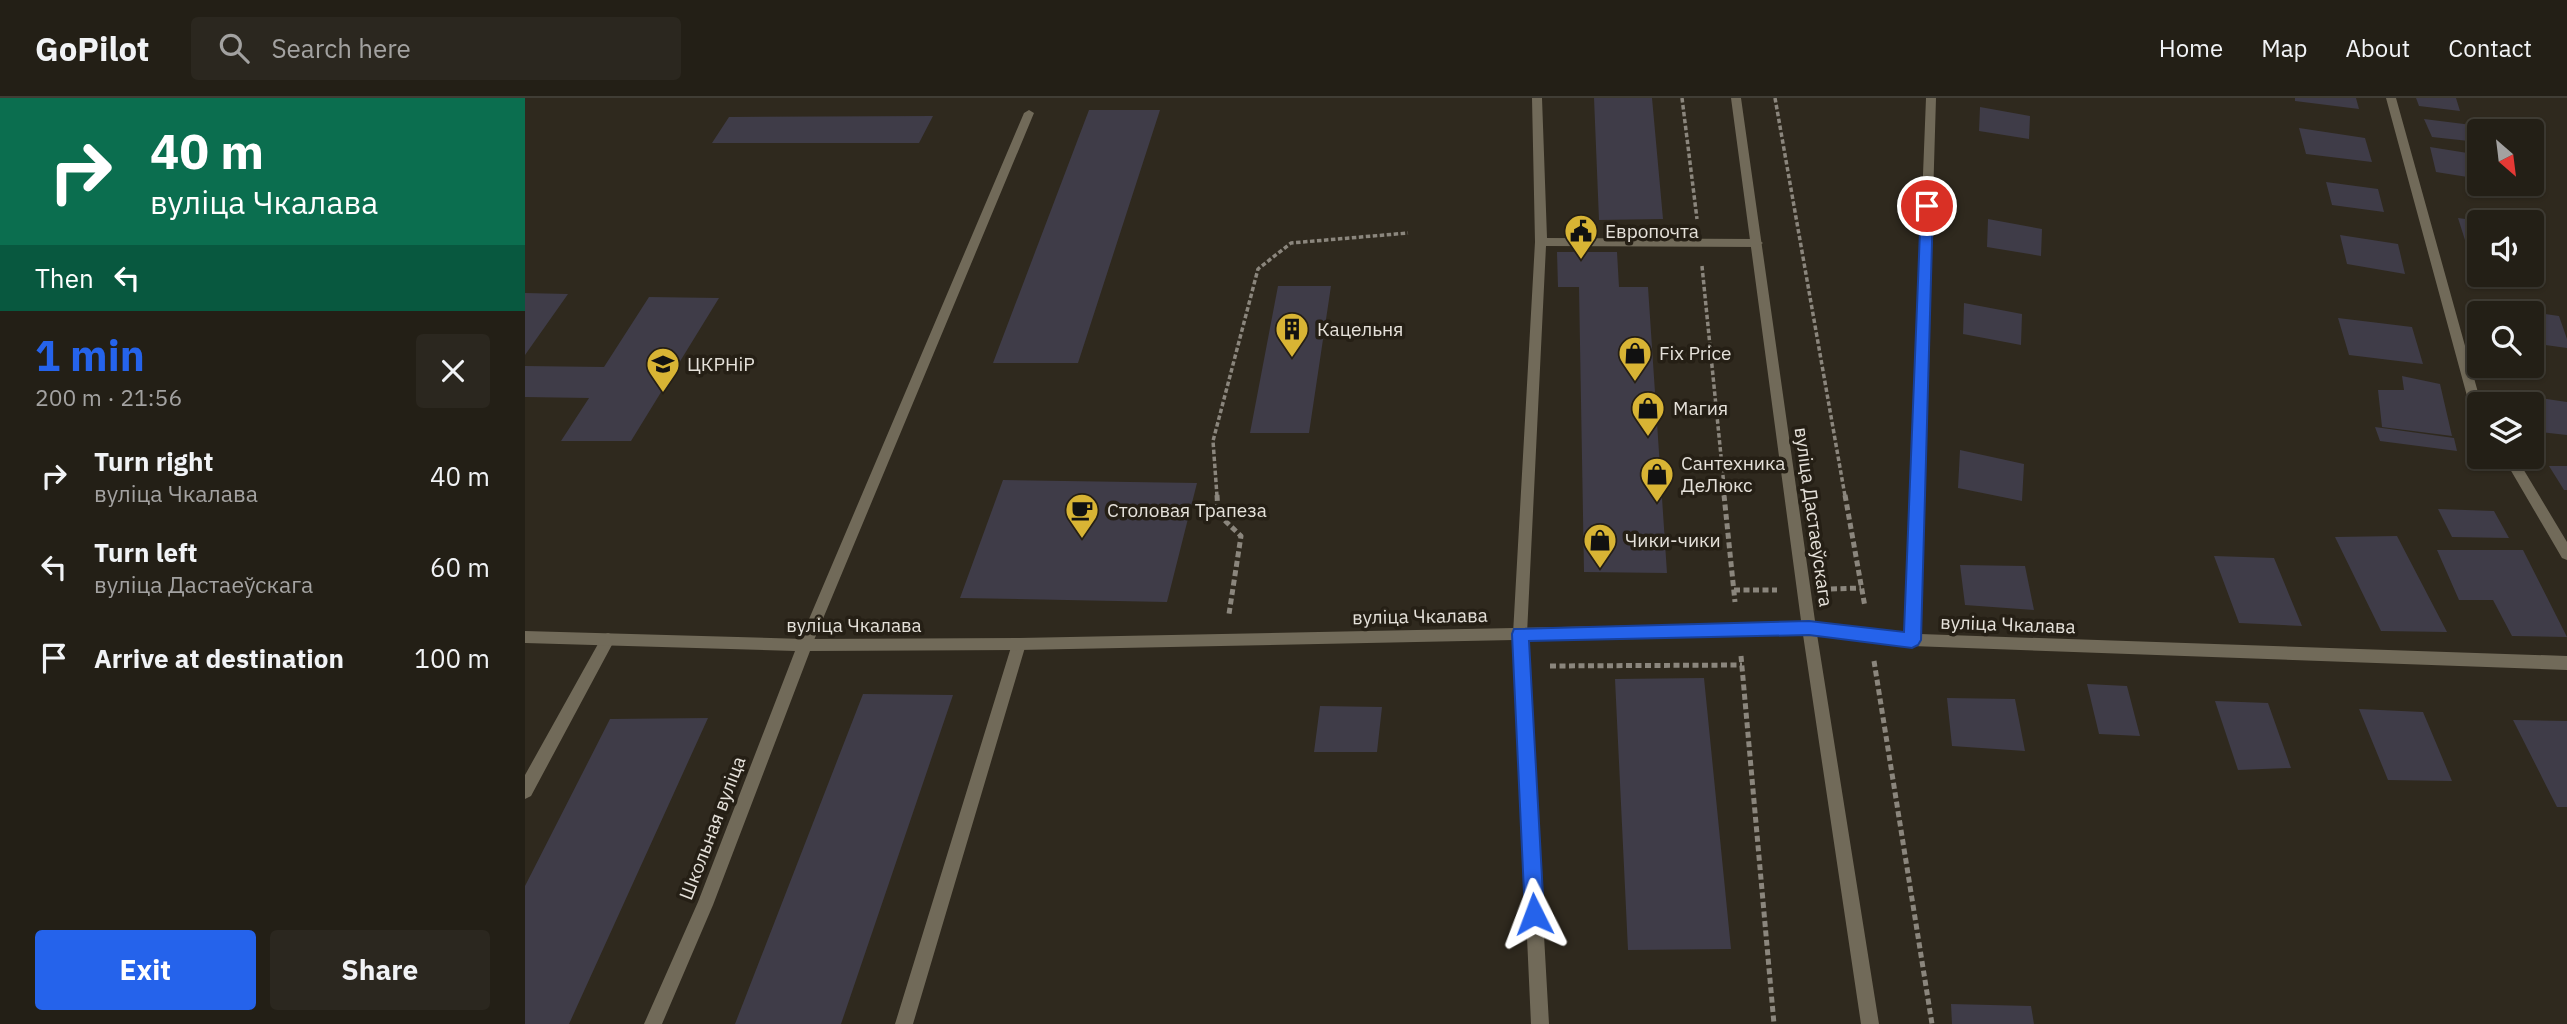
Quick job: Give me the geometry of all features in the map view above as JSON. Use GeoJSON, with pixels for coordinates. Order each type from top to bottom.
{"type":"FeatureCollection","features":[{"type":"Feature","properties":{"kind":"street"},"geometry":{"type":"LineString","coordinates":[[1537,98],[1541,242],[1520,634],[1540,1024]]}},
{"type":"Feature","properties":{"kind":"street","name":"вуліца Дастаеўскага"},"geometry":{"type":"LineString","coordinates":[[1736,98],[1809,628],[1870,1024]]}},
{"type":"Feature","properties":{"kind":"street"},"geometry":{"type":"LineString","coordinates":[[1912,640],[1931,98]]}},
{"type":"Feature","properties":{"kind":"street"},"geometry":{"type":"LineString","coordinates":[[2391,98],[2472,392]]}},
{"type":"Feature","properties":{"kind":"street","name":"Школьная вуліца"},"geometry":{"type":"LineString","coordinates":[[653,1024],[705,905],[805,645],[1029,113]]}},
{"type":"Feature","properties":{"kind":"street"},"geometry":{"type":"LineString","coordinates":[[1541,242],[1757,243]]}},
{"type":"Feature","properties":{"kind":"street"},"geometry":{"type":"LineString","coordinates":[[2516,469],[2567,554]]}},
{"type":"Feature","properties":{"kind":"street","name":"вуліца Чкалава"},"geometry":{"type":"LineString","coordinates":[[525,637],[805,645],[1019,644],[1809,628],[1912,640],[2567,663]]}},
{"type":"Feature","properties":{"kind":"street"},"geometry":{"type":"LineString","coordinates":[[525,791],[608,639]]}},
{"type":"Feature","properties":{"kind":"street"},"geometry":{"type":"LineString","coordinates":[[905,1024],[1019,644]]}},
{"type":"Feature","properties":{"kind":"path"},"geometry":{"type":"LineString","coordinates":[[1682,98],[1700,243]]}},
{"type":"Feature","properties":{"kind":"path"},"geometry":{"type":"LineString","coordinates":[[1775,98],[1870,635],[1932,1024]]}},
{"type":"Feature","properties":{"kind":"path"},"geometry":{"type":"LineString","coordinates":[[1225,639],[1241,536],[1217,514],[1213,441],[1258,269],[1291,243],[1408,233]]}},
{"type":"Feature","properties":{"kind":"path"},"geometry":{"type":"LineString","coordinates":[[1522,667],[1742,665]]}},
{"type":"Feature","properties":{"kind":"building"},"geometry":{"type":"Polygon","coordinates":[[[1594,98],[1652,98],[1663,219],[1599,220],[1594,98]]]}},
{"type":"Feature","properties":{"kind":"building"},"geometry":{"type":"Polygon","coordinates":[[[2295,98],[2356,98],[2359,109],[2295,101],[2295,98]]]}},
{"type":"Feature","properties":{"kind":"building"},"geometry":{"type":"Polygon","coordinates":[[[2416,98],[2456,98],[2460,111],[2419,106],[2416,98]]]}},
{"type":"Feature","properties":{"kind":"building"},"geometry":{"type":"Polygon","coordinates":[[[1980,107],[2030,116],[2029,139],[1979,131],[1980,107]]]}},
{"type":"Feature","properties":{"kind":"building"},"geometry":{"type":"Polygon","coordinates":[[[1089,110],[1160,110],[1078,363],[993,363],[1089,110]]]}},
{"type":"Feature","properties":{"kind":"building"},"geometry":{"type":"Polygon","coordinates":[[[933,116],[919,143],[712,143],[729,117],[933,116]]]}},
{"type":"Feature","properties":{"kind":"building"},"geometry":{"type":"Polygon","coordinates":[[[2424,119],[2467,124],[2467,141],[2432,137],[2424,119]]]}},
{"type":"Feature","properties":{"kind":"building"},"geometry":{"type":"Polygon","coordinates":[[[2299,128],[2365,138],[2372,162],[2306,154],[2299,128]]]}},
{"type":"Feature","properties":{"kind":"building"},"geometry":{"type":"Polygon","coordinates":[[[2430,147],[2467,153],[2467,177],[2436,172],[2430,147]]]}},
{"type":"Feature","properties":{"kind":"building"},"geometry":{"type":"Polygon","coordinates":[[[2326,182],[2378,189],[2384,212],[2332,205],[2326,182]]]}},
{"type":"Feature","properties":{"kind":"building"},"geometry":{"type":"Polygon","coordinates":[[[2458,218],[2467,219],[2467,246],[2458,218]]]}},
{"type":"Feature","properties":{"kind":"building"},"geometry":{"type":"Polygon","coordinates":[[[1988,219],[2042,229],[2041,256],[1987,247],[1988,219]]]}},
{"type":"Feature","properties":{"kind":"building"},"geometry":{"type":"Polygon","coordinates":[[[2340,235],[2398,244],[2405,274],[2347,264],[2340,235]]]}},
{"type":"Feature","properties":{"kind":"building"},"geometry":{"type":"Polygon","coordinates":[[[1557,252],[1617,252],[1619,287],[1648,287],[1667,573],[1584,572],[1579,287],[1558,287],[1557,252]]]}},
{"type":"Feature","properties":{"kind":"building","name":"Кацельня"},"geometry":{"type":"Polygon","coordinates":[[[1278,286],[1331,286],[1309,433],[1250,433],[1278,286]]]}},
{"type":"Feature","properties":{"kind":"building"},"geometry":{"type":"Polygon","coordinates":[[[525,293],[568,294],[525,355],[525,293]]]}},
{"type":"Feature","properties":{"kind":"building"},"geometry":{"type":"Polygon","coordinates":[[[649,297],[719,298],[631,441],[561,441],[589,398],[525,397],[525,366],[604,367],[649,297]]]}},
{"type":"Feature","properties":{"kind":"building"},"geometry":{"type":"Polygon","coordinates":[[[1964,303],[2022,314],[2021,345],[1963,334],[1964,303]]]}},
{"type":"Feature","properties":{"kind":"building"},"geometry":{"type":"Polygon","coordinates":[[[2544,314],[2559,316],[2567,339],[2567,348],[2544,345],[2544,314]]]}},
{"type":"Feature","properties":{"kind":"building"},"geometry":{"type":"Polygon","coordinates":[[[2338,318],[2412,327],[2423,364],[2349,355],[2338,318]]]}},
{"type":"Feature","properties":{"kind":"building"},"geometry":{"type":"Polygon","coordinates":[[[2402,376],[2440,384],[2452,436],[2382,427],[2378,390],[2404,390],[2402,376]]]}},
{"type":"Feature","properties":{"kind":"building"},"geometry":{"type":"Polygon","coordinates":[[[2544,399],[2567,402],[2567,435],[2544,432],[2544,399]]]}},
{"type":"Feature","properties":{"kind":"building"},"geometry":{"type":"Polygon","coordinates":[[[2375,427],[2454,438],[2457,451],[2380,441],[2375,427]]]}},
{"type":"Feature","properties":{"kind":"building"},"geometry":{"type":"Polygon","coordinates":[[[1960,450],[2024,464],[2022,501],[1958,488],[1960,450]]]}},
{"type":"Feature","properties":{"kind":"building"},"geometry":{"type":"Polygon","coordinates":[[[2549,466],[2567,466],[2567,490],[2564,490],[2549,466]]]}},
{"type":"Feature","properties":{"kind":"building","name":"Столовая Трапеза"},"geometry":{"type":"Polygon","coordinates":[[[1003,480],[1197,483],[1167,602],[960,598],[1003,480]]]}},
{"type":"Feature","properties":{"kind":"building"},"geometry":{"type":"Polygon","coordinates":[[[2438,509],[2494,511],[2509,538],[2452,537],[2438,509]]]}},
{"type":"Feature","properties":{"kind":"building"},"geometry":{"type":"Polygon","coordinates":[[[2397,536],[2447,632],[2381,631],[2335,537],[2397,536]]]}},
{"type":"Feature","properties":{"kind":"building"},"geometry":{"type":"Polygon","coordinates":[[[2437,550],[2523,550],[2567,637],[2512,636],[2493,600],[2459,600],[2437,550]]]}},
{"type":"Feature","properties":{"kind":"building"},"geometry":{"type":"Polygon","coordinates":[[[2214,556],[2274,558],[2302,626],[2239,623],[2214,556]]]}},
{"type":"Feature","properties":{"kind":"building"},"geometry":{"type":"Polygon","coordinates":[[[1960,565],[2025,566],[2034,610],[1965,605],[1960,565]]]}},
{"type":"Feature","properties":{"kind":"building"},"geometry":{"type":"Polygon","coordinates":[[[1704,678],[1731,949],[1628,950],[1615,679],[1704,678]]]}},
{"type":"Feature","properties":{"kind":"building"},"geometry":{"type":"Polygon","coordinates":[[[2087,684],[2127,686],[2140,736],[2099,734],[2087,684]]]}},
{"type":"Feature","properties":{"kind":"building"},"geometry":{"type":"Polygon","coordinates":[[[863,694],[953,695],[841,1024],[735,1024],[863,694]]]}},
{"type":"Feature","properties":{"kind":"building"},"geometry":{"type":"Polygon","coordinates":[[[1947,698],[2015,699],[2025,751],[1952,746],[1947,698]]]}},
{"type":"Feature","properties":{"kind":"building"},"geometry":{"type":"Polygon","coordinates":[[[2215,701],[2268,703],[2291,768],[2238,770],[2215,701]]]}},
{"type":"Feature","properties":{"kind":"building"},"geometry":{"type":"Polygon","coordinates":[[[1320,706],[1382,707],[1377,752],[1314,752],[1320,706]]]}},
{"type":"Feature","properties":{"kind":"building"},"geometry":{"type":"Polygon","coordinates":[[[2359,709],[2423,712],[2452,781],[2388,780],[2359,709]]]}},
{"type":"Feature","properties":{"kind":"building"},"geometry":{"type":"Polygon","coordinates":[[[708,718],[569,1024],[525,1024],[525,886],[610,719],[708,718]]]}},
{"type":"Feature","properties":{"kind":"building"},"geometry":{"type":"Polygon","coordinates":[[[2513,720],[2567,721],[2567,807],[2557,807],[2513,720]]]}},
{"type":"Feature","properties":{"kind":"building"},"geometry":{"type":"Polygon","coordinates":[[[1951,1004],[2031,1006],[2034,1024],[1952,1024],[1951,1004]]]}},
{"type":"Feature","properties":{"kind":"place","name":"Европочта"},"geometry":{"type":"Point","coordinates":[1581,261]}},
{"type":"Feature","properties":{"kind":"place","name":"Кацельня"},"geometry":{"type":"Point","coordinates":[1292,359]}},
{"type":"Feature","properties":{"kind":"place","name":"Fix Price"},"geometry":{"type":"Point","coordinates":[1635,383]}},
{"type":"Feature","properties":{"kind":"place","name":"ЦКРНіР"},"geometry":{"type":"Point","coordinates":[663,394]}},
{"type":"Feature","properties":{"kind":"place","name":"Магия"},"geometry":{"type":"Point","coordinates":[1648,438]}},
{"type":"Feature","properties":{"kind":"place","name":"Сантехника ДеЛюкс"},"geometry":{"type":"Point","coordinates":[1657,504]}},
{"type":"Feature","properties":{"kind":"place","name":"Столовая Трапеза"},"geometry":{"type":"Point","coordinates":[1082,540]}},
{"type":"Feature","properties":{"kind":"place","name":"Чики-чики"},"geometry":{"type":"Point","coordinates":[1600,570]}},
{"type":"Feature","properties":{"kind":"route"},"geometry":{"type":"LineString","coordinates":[[1534,914],[1520,634],[1809,628],[1912,640],[1927,206]]}}]}
